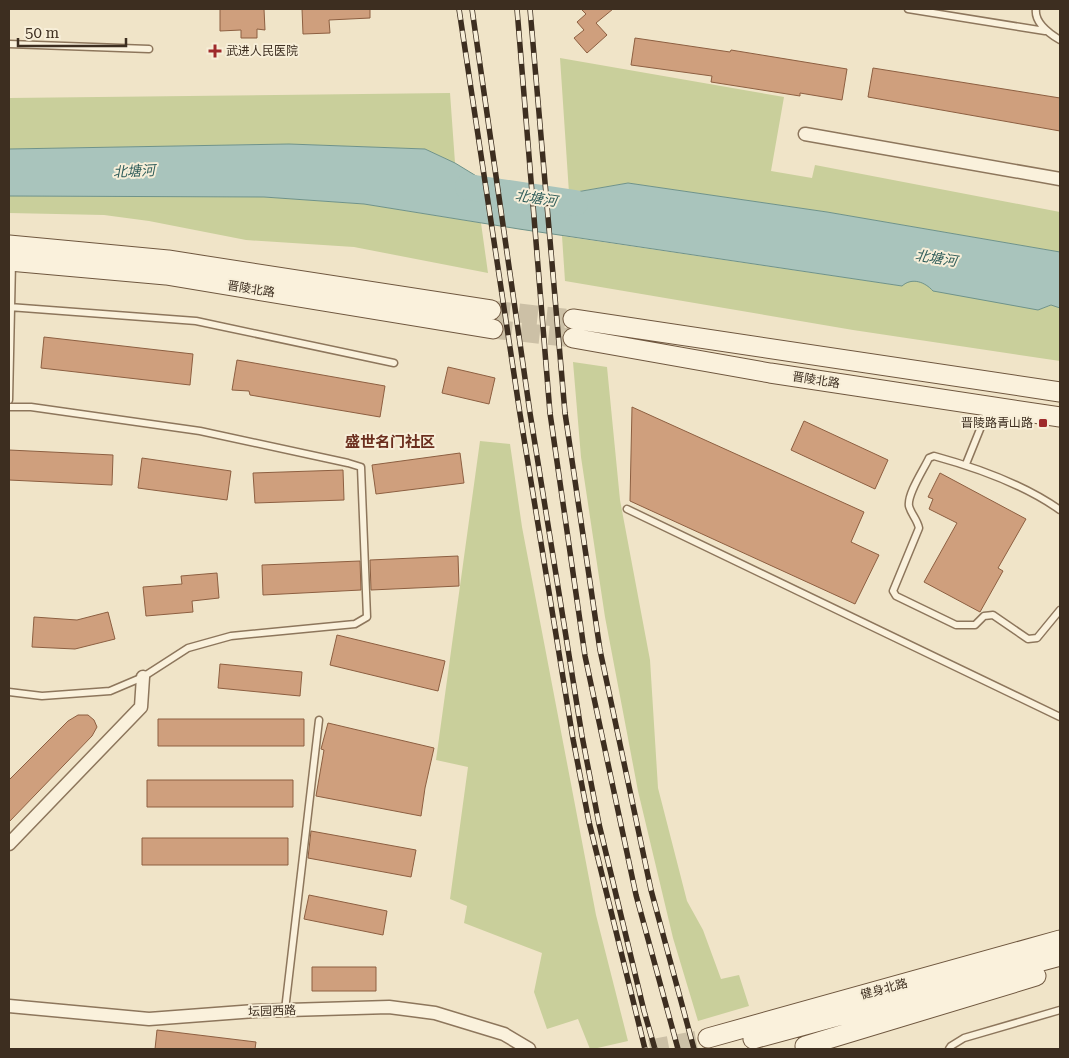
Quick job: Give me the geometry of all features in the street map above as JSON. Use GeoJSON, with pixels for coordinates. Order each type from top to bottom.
{"type":"FeatureCollection","features":[{"type":"Feature","properties":{"kind":"main road","name":"晋陵北路"},"geometry":{"type":"LineString","coordinates":[[10,256],[168,260],[491,310]]}},
{"type":"Feature","properties":{"kind":"main road","name":"晋陵北路"},"geometry":{"type":"LineString","coordinates":[[10,256],[166,275],[493,329]]}},
{"type":"Feature","properties":{"kind":"main road","name":"晋陵北路"},"geometry":{"type":"LineString","coordinates":[[573,319],[1060,392]]}},
{"type":"Feature","properties":{"kind":"main road","name":"晋陵北路"},"geometry":{"type":"LineString","coordinates":[[573,338],[770,373],[1060,417]]}},
{"type":"Feature","properties":{"kind":"main road","name":"健身北路"},"geometry":{"type":"LineString","coordinates":[[711,1044],[1060,940]]}},
{"type":"Feature","properties":{"kind":"main road","name":"健身北路"},"geometry":{"type":"LineString","coordinates":[[711,1044],[1060,956]]}},
{"type":"Feature","properties":{"kind":"main road"},"geometry":{"type":"LineString","coordinates":[[806,1047],[1060,968]]}},
{"type":"Feature","properties":{"kind":"street"},"geometry":{"type":"LineString","coordinates":[[805,134],[1060,178]]}},
{"type":"Feature","properties":{"kind":"street"},"geometry":{"type":"LineString","coordinates":[[9,844],[141,707],[143,678]]}},
{"type":"Feature","properties":{"kind":"street","name":"坛园西路"},"geometry":{"type":"LineString","coordinates":[[9,1006],[149,1019],[285,1010],[389,1007],[435,1013],[504,1034],[528,1049]]}},
{"type":"Feature","properties":{"kind":"lane"},"geometry":{"type":"LineString","coordinates":[[908,9],[1045,31],[1060,40]]}},
{"type":"Feature","properties":{"kind":"lane"},"geometry":{"type":"LineString","coordinates":[[1036,9],[1036,13],[1045,31]]}},
{"type":"Feature","properties":{"kind":"lane"},"geometry":{"type":"LineString","coordinates":[[9,44],[149,49]]}},
{"type":"Feature","properties":{"kind":"lane"},"geometry":{"type":"LineString","coordinates":[[9,400],[10,256]]}},
{"type":"Feature","properties":{"kind":"lane"},"geometry":{"type":"LineString","coordinates":[[10,307],[196,321],[394,363]]}},
{"type":"Feature","properties":{"kind":"lane"},"geometry":{"type":"LineString","coordinates":[[966,464],[989,406]]}},
{"type":"Feature","properties":{"kind":"lane"},"geometry":{"type":"LineString","coordinates":[[9,407],[31,407],[200,430],[361,467],[367,617],[355,624],[231,636],[188,648],[143,678],[110,692],[42,696],[9,692]]}},
{"type":"Feature","properties":{"kind":"lane"},"geometry":{"type":"LineString","coordinates":[[1060,510],[1035,494],[966,464],[934,456],[929,458],[909,498],[909,506],[918,522],[919,528],[893,591],[896,596],[956,625],[975,625],[984,616],[993,615],[1028,639],[1037,638],[1060,610]]}},
{"type":"Feature","properties":{"kind":"lane"},"geometry":{"type":"LineString","coordinates":[[627,509],[1060,717]]}},
{"type":"Feature","properties":{"kind":"lane"},"geometry":{"type":"LineString","coordinates":[[285,1010],[319,720]]}},
{"type":"Feature","properties":{"kind":"lane"},"geometry":{"type":"LineString","coordinates":[[949,1049],[964,1038],[1060,1010]]}},
{"type":"Feature","properties":{"kind":"green space"},"geometry":{"type":"Polygon","coordinates":[[[560,58],[784,97],[771,171],[812,178],[815,165],[1060,212],[1060,252],[827,212],[628,183],[569,193],[560,58]]]}},
{"type":"Feature","properties":{"kind":"green space"},"geometry":{"type":"Polygon","coordinates":[[[450,93],[455,163],[425,149],[289,144],[9,149],[9,98],[450,93]]]}},
{"type":"Feature","properties":{"kind":"green space"},"geometry":{"type":"Polygon","coordinates":[[[9,196],[264,197],[364,204],[481,223],[488,273],[354,247],[246,240],[149,221],[104,215],[9,213],[9,196]]]}},
{"type":"Feature","properties":{"kind":"green space"},"geometry":{"type":"Polygon","coordinates":[[[562,236],[902,286],[907,281],[918,281],[1038,310],[1052,305],[1060,308],[1060,361],[853,330],[565,281],[562,236]]]}},
{"type":"Feature","properties":{"kind":"green space"},"geometry":{"type":"Polygon","coordinates":[[[573,362],[607,367],[620,500],[650,660],[658,788],[687,901],[703,930],[721,979],[739,975],[749,1006],[698,1021],[673,938],[638,791],[605,617],[581,457],[573,362]]]}},
{"type":"Feature","properties":{"kind":"green space"},"geometry":{"type":"Polygon","coordinates":[[[480,441],[510,444],[522,527],[596,915],[628,1041],[593,1049],[590,1049],[578,1019],[547,1029],[534,992],[542,953],[464,923],[467,906],[450,899],[468,767],[436,760],[480,441]]]}},
{"type":"Feature","properties":{"kind":"water"},"geometry":{"type":"Polygon","coordinates":[[[289,144],[425,149],[455,163],[519,202],[628,183],[827,212],[1060,252],[1060,308],[1051,305],[1038,310],[933,291],[926,285],[914,281],[902,286],[364,204],[264,197],[9,196],[9,149],[289,144]]]}},
{"type":"Feature","properties":{"kind":"building"},"geometry":{"type":"Polygon","coordinates":[[[220,9],[264,9],[265,30],[257,29],[257,38],[241,38],[241,30],[220,31],[220,9]]]}},
{"type":"Feature","properties":{"kind":"building"},"geometry":{"type":"Polygon","coordinates":[[[302,9],[370,9],[370,18],[329,20],[330,33],[303,34],[302,9]]]}},
{"type":"Feature","properties":{"kind":"building"},"geometry":{"type":"Polygon","coordinates":[[[581,9],[613,9],[596,23],[607,35],[587,53],[574,38],[584,30],[577,22],[586,14],[581,9]]]}},
{"type":"Feature","properties":{"kind":"building"},"geometry":{"type":"Polygon","coordinates":[[[635,38],[730,52],[731,50],[847,69],[842,100],[800,93],[800,96],[711,82],[712,76],[631,65],[635,38]]]}},
{"type":"Feature","properties":{"kind":"building"},"geometry":{"type":"Polygon","coordinates":[[[873,68],[1060,98],[1060,131],[868,97],[873,68]]]}},
{"type":"Feature","properties":{"kind":"building"},"geometry":{"type":"Polygon","coordinates":[[[44,337],[193,354],[190,385],[41,368],[44,337]]]}},
{"type":"Feature","properties":{"kind":"building"},"geometry":{"type":"Polygon","coordinates":[[[237,360],[385,386],[380,417],[250,395],[249,391],[232,390],[237,360]]]}},
{"type":"Feature","properties":{"kind":"building"},"geometry":{"type":"Polygon","coordinates":[[[448,367],[495,378],[489,404],[442,393],[448,367]]]}},
{"type":"Feature","properties":{"kind":"building"},"geometry":{"type":"Polygon","coordinates":[[[632,407],[864,512],[851,542],[879,555],[855,604],[630,501],[632,407]]]}},
{"type":"Feature","properties":{"kind":"building"},"geometry":{"type":"Polygon","coordinates":[[[804,421],[888,460],[875,489],[791,450],[804,421]]]}},
{"type":"Feature","properties":{"kind":"building"},"geometry":{"type":"Polygon","coordinates":[[[9,450],[113,455],[112,485],[9,480],[9,450]]]}},
{"type":"Feature","properties":{"kind":"building"},"geometry":{"type":"Polygon","coordinates":[[[460,453],[464,483],[376,494],[372,465],[460,453]]]}},
{"type":"Feature","properties":{"kind":"building"},"geometry":{"type":"Polygon","coordinates":[[[142,458],[231,471],[227,500],[138,488],[142,458]]]}},
{"type":"Feature","properties":{"kind":"building"},"geometry":{"type":"Polygon","coordinates":[[[343,470],[344,500],[255,503],[253,473],[343,470]]]}},
{"type":"Feature","properties":{"kind":"building"},"geometry":{"type":"Polygon","coordinates":[[[940,473],[1026,519],[998,568],[1003,571],[980,612],[924,582],[957,523],[929,509],[933,499],[928,497],[940,473]]]}},
{"type":"Feature","properties":{"kind":"building"},"geometry":{"type":"Polygon","coordinates":[[[458,556],[459,586],[371,590],[370,560],[458,556]]]}},
{"type":"Feature","properties":{"kind":"building"},"geometry":{"type":"Polygon","coordinates":[[[360,561],[361,590],[263,595],[262,565],[360,561]]]}},
{"type":"Feature","properties":{"kind":"building"},"geometry":{"type":"Polygon","coordinates":[[[217,573],[219,598],[192,601],[193,612],[146,616],[143,587],[182,584],[181,576],[217,573]]]}},
{"type":"Feature","properties":{"kind":"building"},"geometry":{"type":"Polygon","coordinates":[[[108,612],[115,639],[75,649],[32,647],[34,617],[77,620],[108,612]]]}},
{"type":"Feature","properties":{"kind":"building"},"geometry":{"type":"Polygon","coordinates":[[[337,635],[445,661],[438,691],[330,665],[337,635]]]}},
{"type":"Feature","properties":{"kind":"building"},"geometry":{"type":"Polygon","coordinates":[[[220,664],[302,672],[300,696],[218,688],[220,664]]]}},
{"type":"Feature","properties":{"kind":"building"},"geometry":{"type":"Polygon","coordinates":[[[78,715],[88,715],[94,720],[97,727],[92,736],[9,822],[9,780],[68,721],[78,715]]]}},
{"type":"Feature","properties":{"kind":"building"},"geometry":{"type":"Polygon","coordinates":[[[158,719],[304,719],[304,746],[158,746],[158,719]]]}},
{"type":"Feature","properties":{"kind":"building"},"geometry":{"type":"Polygon","coordinates":[[[328,723],[434,748],[421,816],[316,796],[324,750],[321,749],[328,723]]]}},
{"type":"Feature","properties":{"kind":"building"},"geometry":{"type":"Polygon","coordinates":[[[147,780],[293,780],[293,807],[147,807],[147,780]]]}},
{"type":"Feature","properties":{"kind":"building"},"geometry":{"type":"Polygon","coordinates":[[[311,831],[416,850],[411,877],[308,858],[311,831]]]}},
{"type":"Feature","properties":{"kind":"building"},"geometry":{"type":"Polygon","coordinates":[[[142,838],[288,838],[288,865],[142,865],[142,838]]]}},
{"type":"Feature","properties":{"kind":"building"},"geometry":{"type":"Polygon","coordinates":[[[309,895],[387,911],[383,935],[304,919],[309,895]]]}},
{"type":"Feature","properties":{"kind":"building"},"geometry":{"type":"Polygon","coordinates":[[[312,967],[376,967],[376,991],[312,991],[312,967]]]}},
{"type":"Feature","properties":{"kind":"building"},"geometry":{"type":"Polygon","coordinates":[[[157,1030],[256,1042],[255,1049],[155,1049],[157,1030]]]}},
{"type":"Feature","properties":{"kind":"waterway","name":"北塘河"},"geometry":{"type":"LineString","coordinates":[[468,187],[575,203]]}},
{"type":"Feature","properties":{"kind":"tunnel"},"geometry":{"type":"LineString","coordinates":[[491,310],[573,319]]}},
{"type":"Feature","properties":{"kind":"tunnel"},"geometry":{"type":"LineString","coordinates":[[493,329],[573,338]]}},
{"type":"Feature","properties":{"kind":"tunnel"},"geometry":{"type":"LineString","coordinates":[[650,1049],[708,1038]]}},
{"type":"Feature","properties":{"kind":"railway"},"geometry":{"type":"LineString","coordinates":[[459,9],[520,414],[573,739],[589,822],[645,1049]]}},
{"type":"Feature","properties":{"kind":"railway"},"geometry":{"type":"LineString","coordinates":[[472,9],[530,413],[582,736],[599,824],[655,1049]]}},
{"type":"Feature","properties":{"kind":"railway"},"geometry":{"type":"LineString","coordinates":[[517,9],[550,413],[585,656],[636,895],[678,1049]]}},
{"type":"Feature","properties":{"kind":"railway"},"geometry":{"type":"LineString","coordinates":[[530,9],[565,413],[600,650],[651,890],[694,1049]]}},
{"type":"Feature","properties":{"kind":"place","name":"武进人民医院"},"geometry":{"type":"Point","coordinates":[215,51]}},
{"type":"Feature","properties":{"kind":"place","name":"晋陵路青山路"},"geometry":{"type":"Point","coordinates":[1043,423]}},
{"type":"Feature","properties":{"kind":"district","name":"盛世名门社区"},"geometry":{"type":"Point","coordinates":[390,442]}}]}
